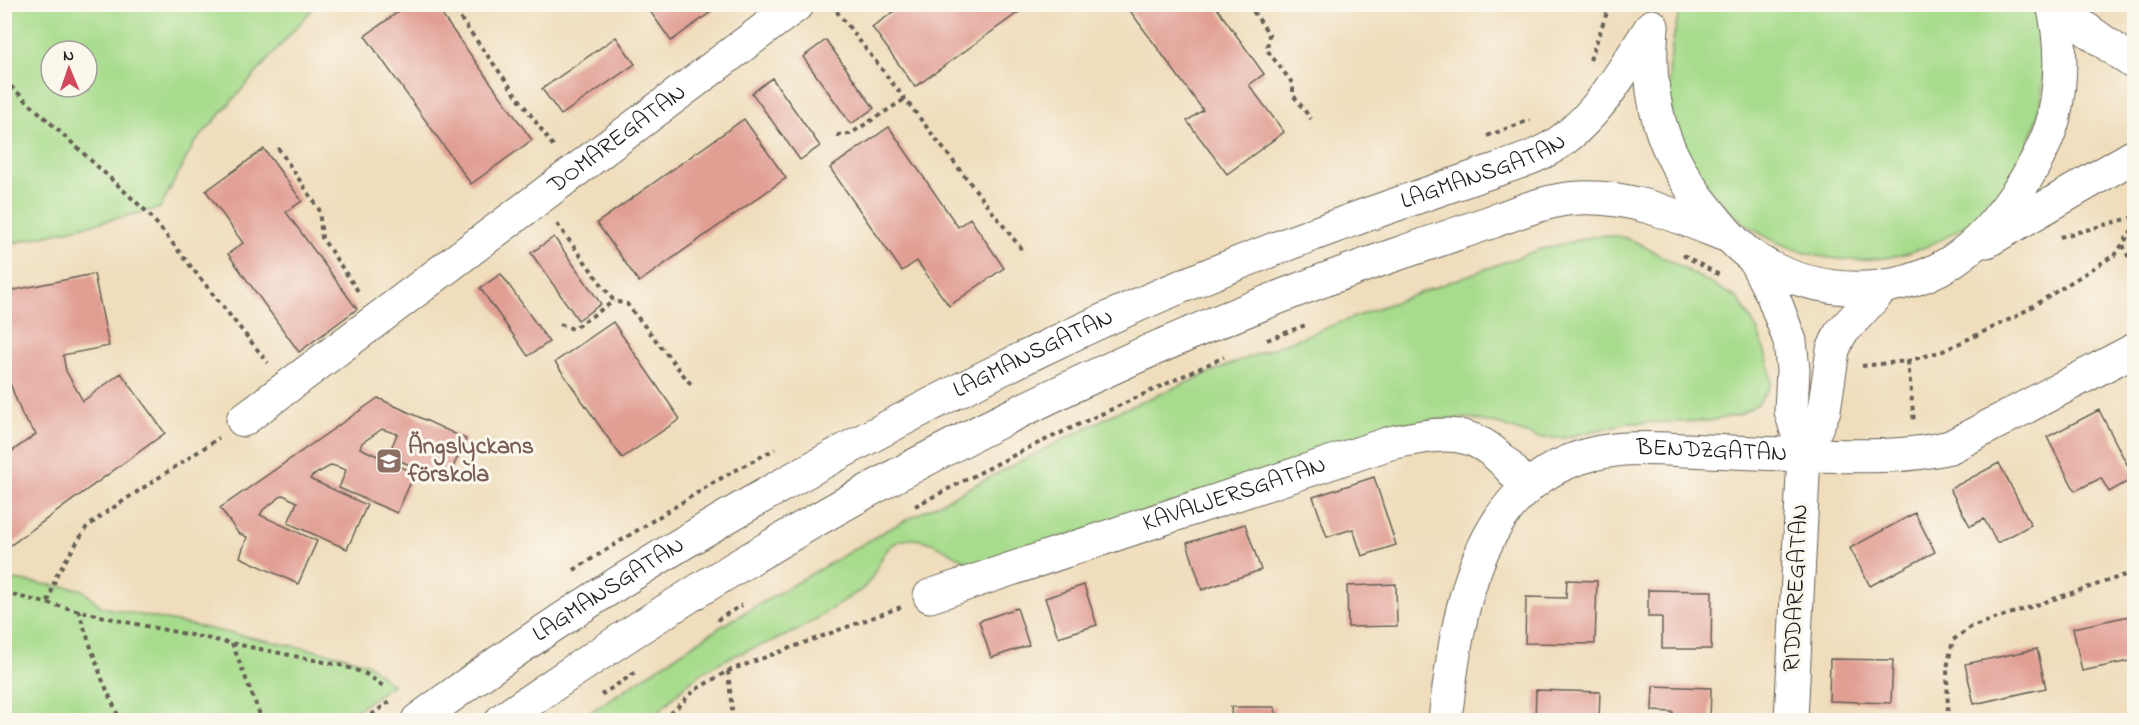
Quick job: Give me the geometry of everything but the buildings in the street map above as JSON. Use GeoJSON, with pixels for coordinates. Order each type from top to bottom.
{"type":"FeatureCollection","features":[{"type":"Feature","properties":{"kind":"main road","name":"DOMAREGATAN"},"geometry":{"type":"LineString","coordinates":[[243,420],[798,4]]}},
{"type":"Feature","properties":{"kind":"main road"},"geometry":{"type":"LineString","coordinates":[[2053,5],[2134,63]]}},
{"type":"Feature","properties":{"kind":"main road"},"geometry":{"type":"LineString","coordinates":[[1962,255],[1985,234],[2015,196],[2042,148],[2054,119],[2060,84],[2060,44],[2053,5]]}},
{"type":"Feature","properties":{"kind":"main road"},"geometry":{"type":"LineString","coordinates":[[1655,15],[1650,81],[1661,129],[1681,174],[1741,247],[1785,275],[1827,287],[1862,289],[1884,286],[1931,273],[2134,156]]}},
{"type":"Feature","properties":{"kind":"main road","name":"LAGMANSGATAN"},"geometry":{"type":"LineString","coordinates":[[418,720],[510,654],[679,544],[842,450],[943,398],[1121,312],[1224,269],[1321,231],[1516,163],[1561,142],[1581,124],[1606,94],[1655,15]]}},
{"type":"Feature","properties":{"kind":"main road","name":"LAGMANSGATAN"},"geometry":{"type":"LineString","coordinates":[[502,720],[641,625],[784,538],[939,453],[1089,380],[1294,292],[1362,266],[1560,200],[1608,198],[1635,201],[1741,247]]}},
{"type":"Feature","properties":{"kind":"main road","name":"RIDDAREGATAN"},"geometry":{"type":"LineString","coordinates":[[1741,247],[1773,296],[1790,341],[1793,370],[1791,411],[1804,455],[1791,720]]}},
{"type":"Feature","properties":{"kind":"main road","name":"RIDDAREGATAN"},"geometry":{"type":"LineString","coordinates":[[1804,455],[1824,410],[1833,350],[1840,334],[1884,286]]}},
{"type":"Feature","properties":{"kind":"main road","name":"BENDZGATAN"},"geometry":{"type":"LineString","coordinates":[[1445,720],[1462,611],[1471,578],[1494,527],[1508,506],[1526,487],[1553,469],[1583,457],[1613,450],[1641,448],[1804,455],[1917,455],[1950,447],[2134,350]]}},
{"type":"Feature","properties":{"kind":"main road","name":"KAVALJERSGATAN"},"geometry":{"type":"LineString","coordinates":[[930,596],[1379,447],[1430,434],[1467,436],[1491,448],[1526,487]]}},
{"type":"Feature","properties":{"kind":"path"},"geometry":{"type":"LineString","coordinates":[[450,4],[572,172]]}},
{"type":"Feature","properties":{"kind":"path"},"geometry":{"type":"LineString","coordinates":[[831,4],[1023,251]]}},
{"type":"Feature","properties":{"kind":"path"},"geometry":{"type":"LineString","coordinates":[[1248,4],[1269,34],[1267,50],[1293,84],[1293,95],[1311,119]]}},
{"type":"Feature","properties":{"kind":"path"},"geometry":{"type":"LineString","coordinates":[[4,80],[149,214],[288,387]]}},
{"type":"Feature","properties":{"kind":"path"},"geometry":{"type":"LineString","coordinates":[[837,135],[850,134],[905,99]]}},
{"type":"Feature","properties":{"kind":"path"},"geometry":{"type":"LineString","coordinates":[[279,148],[319,209],[322,238],[377,319]]}},
{"type":"Feature","properties":{"kind":"path"},"geometry":{"type":"LineString","coordinates":[[538,197],[614,302]]}},
{"type":"Feature","properties":{"kind":"path"},"geometry":{"type":"LineString","coordinates":[[1829,370],[1908,361],[1943,351],[2017,316],[2116,254],[2134,227]]}},
{"type":"Feature","properties":{"kind":"path"},"geometry":{"type":"LineString","coordinates":[[2123,245],[2134,269]]}},
{"type":"Feature","properties":{"kind":"path"},"geometry":{"type":"LineString","coordinates":[[1674,251],[1723,276]]}},
{"type":"Feature","properties":{"kind":"path"},"geometry":{"type":"LineString","coordinates":[[560,324],[573,329],[614,302],[627,304],[693,387]]}},
{"type":"Feature","properties":{"kind":"path"},"geometry":{"type":"LineString","coordinates":[[1256,344],[1311,322]]}},
{"type":"Feature","properties":{"kind":"path"},"geometry":{"type":"LineString","coordinates":[[907,510],[1026,449],[1234,353]]}},
{"type":"Feature","properties":{"kind":"path"},"geometry":{"type":"LineString","coordinates":[[1908,361],[1917,455]]}},
{"type":"Feature","properties":{"kind":"path"},"geometry":{"type":"LineString","coordinates":[[48,602],[57,574],[86,528],[148,483],[196,455]]}},
{"type":"Feature","properties":{"kind":"path"},"geometry":{"type":"LineString","coordinates":[[1948,720],[1947,668],[1953,640],[1971,627],[2134,572]]}},
{"type":"Feature","properties":{"kind":"path"},"geometry":{"type":"LineString","coordinates":[[4,593],[232,644],[344,666],[366,674],[386,688]]}},
{"type":"Feature","properties":{"kind":"path"},"geometry":{"type":"LineString","coordinates":[[664,720],[695,690],[728,671],[930,596]]}},
{"type":"Feature","properties":{"kind":"path"},"geometry":{"type":"LineString","coordinates":[[711,624],[749,600]]}},
{"type":"Feature","properties":{"kind":"path"},"geometry":{"type":"LineString","coordinates":[[78,609],[102,679],[120,720]]}},
{"type":"Feature","properties":{"kind":"path"},"geometry":{"type":"LineString","coordinates":[[232,644],[262,720]]}},
{"type":"Feature","properties":{"kind":"path"},"geometry":{"type":"LineString","coordinates":[[598,697],[644,666]]}},
{"type":"Feature","properties":{"kind":"path"},"geometry":{"type":"LineString","coordinates":[[728,671],[733,720]]}},
{"type":"Feature","properties":{"kind":"green space"},"geometry":{"type":"Polygon","coordinates":[[[5,4],[316,5],[194,144],[160,208],[5,245],[5,4]]]}},
{"type":"Feature","properties":{"kind":"green space"},"geometry":{"type":"Polygon","coordinates":[[[2031,4],[2037,19],[2043,53],[2043,89],[2036,122],[2027,148],[2005,187],[1983,213],[1956,231],[1925,247],[1892,257],[1859,260],[1825,257],[1792,249],[1761,234],[1733,214],[1703,181],[1677,133],[1670,97],[1669,70],[1681,5],[2031,4]]]}},
{"type":"Feature","properties":{"kind":"green space"},"geometry":{"type":"Polygon","coordinates":[[[1599,235],[1622,237],[1636,242],[1737,298],[1758,331],[1770,368],[1771,385],[1758,404],[1739,415],[1709,421],[1628,423],[1563,438],[1538,438],[1501,425],[1468,418],[1433,420],[975,565],[932,543],[914,539],[904,540],[889,548],[871,579],[858,592],[796,631],[708,669],[685,686],[650,720],[578,720],[722,626],[887,530],[1115,413],[1226,366],[1381,307],[1538,250],[1599,235]]]}},
{"type":"Feature","properties":{"kind":"green space"},"geometry":{"type":"Polygon","coordinates":[[[5,579],[81,589],[102,607],[343,656],[368,664],[392,685],[343,720],[5,720],[5,579]]]}},
{"type":"Feature","properties":{"kind":"place","name":"Ängslyckans förskola"},"geometry":{"type":"Point","coordinates":[389,461]}}]}
